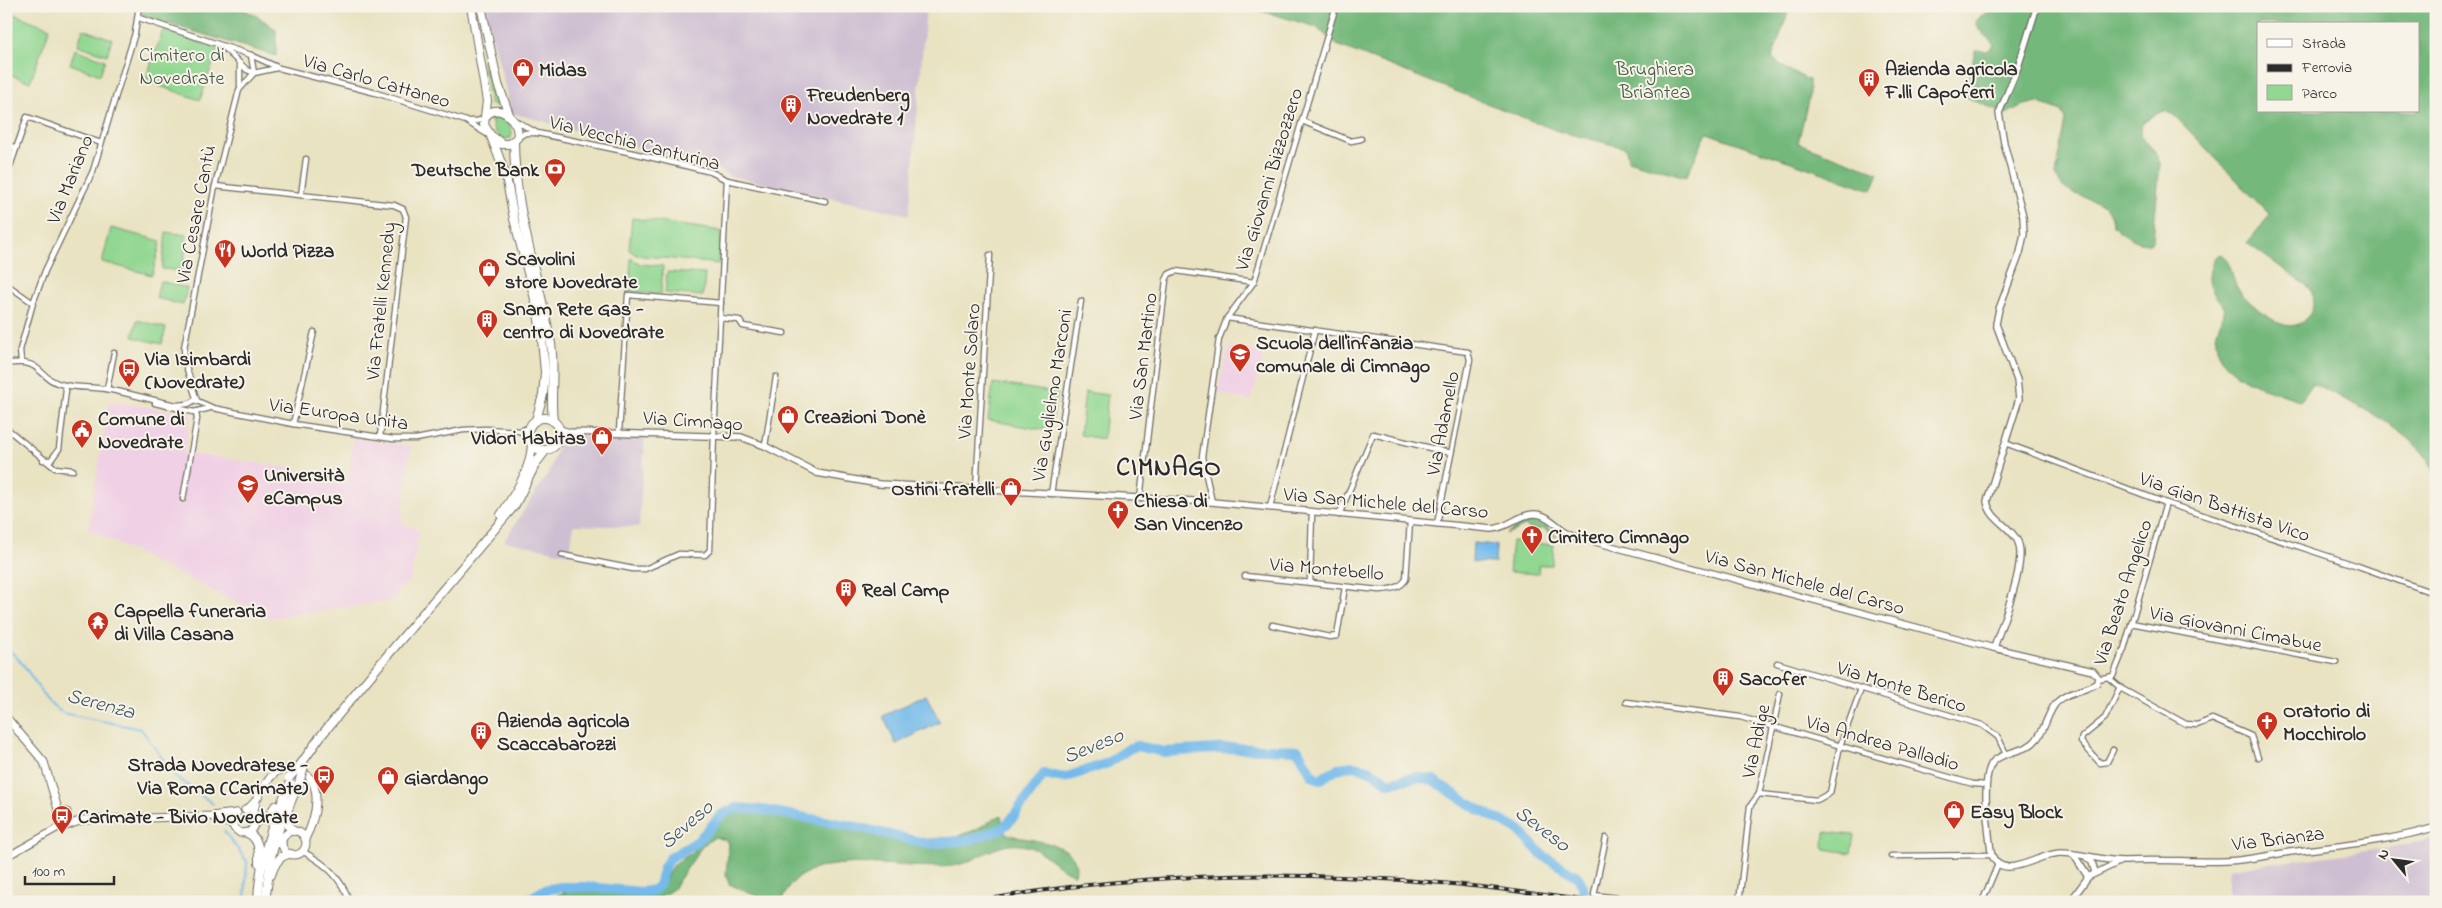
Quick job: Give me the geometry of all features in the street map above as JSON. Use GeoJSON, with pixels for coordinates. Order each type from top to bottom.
{"type":"FeatureCollection","features":[{"type":"Feature","properties":{"kind":"main road"},"geometry":{"type":"LineString","coordinates":[[471,6],[486,96],[484,125],[491,136],[506,176],[540,323],[545,372],[542,407],[536,420],[530,427],[528,436],[532,444],[541,450],[546,450]]}},
{"type":"Feature","properties":{"kind":"main road"},"geometry":{"type":"LineString","coordinates":[[245,810],[260,820],[270,816],[330,726],[515,505],[536,463],[546,450],[555,445],[559,433],[553,421],[551,347],[522,219],[515,179],[515,140],[518,128],[510,117],[498,84],[481,6]]}},
{"type":"Feature","properties":{"kind":"main road"},"geometry":{"type":"LineString","coordinates":[[485,117],[496,110],[510,117]]}},
{"type":"Feature","properties":{"kind":"main road"},"geometry":{"type":"LineString","coordinates":[[491,136],[504,144],[515,140]]}},
{"type":"Feature","properties":{"kind":"main road"},"geometry":{"type":"LineString","coordinates":[[536,420],[545,418],[553,421]]}},
{"type":"Feature","properties":{"kind":"main road"},"geometry":{"type":"LineString","coordinates":[[472,555],[513,497],[528,464],[532,444]]}},
{"type":"Feature","properties":{"kind":"main road"},"geometry":{"type":"LineString","coordinates":[[6,717],[44,762],[56,802],[64,818],[71,824],[82,820]]}},
{"type":"Feature","properties":{"kind":"main road"},"geometry":{"type":"LineString","coordinates":[[64,818],[82,820],[236,814],[245,810],[257,798],[268,780],[275,773],[292,768],[307,775],[314,786],[317,802],[314,823],[305,839],[306,846],[302,851],[284,855],[275,864],[266,902]]}},
{"type":"Feature","properties":{"kind":"main road"},"geometry":{"type":"LineString","coordinates":[[294,780],[286,821],[289,828],[305,839]]}},
{"type":"Feature","properties":{"kind":"main road"},"geometry":{"type":"LineString","coordinates":[[259,887],[271,830],[294,780]]}},
{"type":"Feature","properties":{"kind":"main road"},"geometry":{"type":"LineString","coordinates":[[266,902],[267,874],[275,838],[294,780]]}},
{"type":"Feature","properties":{"kind":"main road"},"geometry":{"type":"LineString","coordinates":[[247,833],[255,826],[254,816],[257,798]]}},
{"type":"Feature","properties":{"kind":"main road"},"geometry":{"type":"LineString","coordinates":[[233,825],[236,814]]}},
{"type":"Feature","properties":{"kind":"main road"},"geometry":{"type":"LineString","coordinates":[[211,816],[233,825],[240,833],[247,833],[256,839],[259,850],[258,902]]}},
{"type":"Feature","properties":{"kind":"main road"},"geometry":{"type":"LineString","coordinates":[[291,854],[284,848],[283,842],[286,834],[308,828],[314,823]]}},
{"type":"Feature","properties":{"kind":"street","name":"Via Mariano"},"geometry":{"type":"LineString","coordinates":[[21,361],[20,350],[33,303],[45,271],[93,171],[138,18],[139,6]]}},
{"type":"Feature","properties":{"kind":"street","name":"Via Giovanni Bizzozzero"},"geometry":{"type":"LineString","coordinates":[[1212,502],[1202,457],[1219,339],[1227,318],[1254,282],[1336,6]]}},
{"type":"Feature","properties":{"kind":"street"},"geometry":{"type":"LineString","coordinates":[[1994,648],[2020,565],[2021,555],[2017,539],[1991,513],[1987,501],[2016,410],[2019,389],[2012,361],[1998,332],[1997,316],[2020,253],[2024,225],[2004,144],[1999,113],[2018,67],[2037,6]]}},
{"type":"Feature","properties":{"kind":"street"},"geometry":{"type":"LineString","coordinates":[[138,18],[251,55],[279,68]]}},
{"type":"Feature","properties":{"kind":"street"},"geometry":{"type":"LineString","coordinates":[[220,46],[254,73],[279,68]]}},
{"type":"Feature","properties":{"kind":"street"},"geometry":{"type":"LineString","coordinates":[[251,55],[254,73]]}},
{"type":"Feature","properties":{"kind":"street"},"geometry":{"type":"LineString","coordinates":[[239,63],[242,80],[239,90]]}},
{"type":"Feature","properties":{"kind":"street","name":"Via Carlo Cattaneo"},"geometry":{"type":"LineString","coordinates":[[279,68],[466,121],[491,136]]}},
{"type":"Feature","properties":{"kind":"street","name":"Via Cesare Cantù"},"geometry":{"type":"LineString","coordinates":[[198,402],[193,392],[185,363],[184,348],[215,186],[239,90],[254,73]]}},
{"type":"Feature","properties":{"kind":"street"},"geometry":{"type":"LineString","coordinates":[[6,178],[27,117],[101,143]]}},
{"type":"Feature","properties":{"kind":"street","name":"Via Carlo Cattaneo"},"geometry":{"type":"LineString","coordinates":[[466,121],[477,121],[485,117]]}},
{"type":"Feature","properties":{"kind":"street","name":"Via Vecchia Canturina"},"geometry":{"type":"LineString","coordinates":[[510,117],[536,133]]}},
{"type":"Feature","properties":{"kind":"street"},"geometry":{"type":"LineString","coordinates":[[1302,121],[1351,141],[1361,139]]}},
{"type":"Feature","properties":{"kind":"street","name":"Via Vecchia Canturina"},"geometry":{"type":"LineString","coordinates":[[515,140],[525,133],[536,133],[711,172],[727,180],[825,202]]}},
{"type":"Feature","properties":{"kind":"street"},"geometry":{"type":"LineString","coordinates":[[6,144],[16,148]]}},
{"type":"Feature","properties":{"kind":"street"},"geometry":{"type":"LineString","coordinates":[[301,195],[306,159]]}},
{"type":"Feature","properties":{"kind":"street"},"geometry":{"type":"LineString","coordinates":[[562,555],[633,569],[645,569],[679,554],[705,555],[710,550],[727,180]]}},
{"type":"Feature","properties":{"kind":"street","name":"Via Fratelli Kennedy"},"geometry":{"type":"LineString","coordinates":[[215,186],[394,205],[403,209],[406,217],[380,437]]}},
{"type":"Feature","properties":{"kind":"street","name":"Via Monte Solaro"},"geometry":{"type":"LineString","coordinates":[[976,489],[990,255]]}},
{"type":"Feature","properties":{"kind":"street","name":"Via San Martino"},"geometry":{"type":"LineString","coordinates":[[1140,499],[1166,280],[1169,274],[1176,271],[1254,282]]}},
{"type":"Feature","properties":{"kind":"street"},"geometry":{"type":"LineString","coordinates":[[6,284],[33,303]]}},
{"type":"Feature","properties":{"kind":"street"},"geometry":{"type":"LineString","coordinates":[[619,432],[628,296],[721,303]]}},
{"type":"Feature","properties":{"kind":"street","name":"Via Guglielmo Marconi"},"geometry":{"type":"LineString","coordinates":[[1051,494],[1081,301]]}},
{"type":"Feature","properties":{"kind":"street"},"geometry":{"type":"LineString","coordinates":[[720,318],[739,320],[743,326],[784,333]]}},
{"type":"Feature","properties":{"kind":"street"},"geometry":{"type":"LineString","coordinates":[[1227,318],[1315,330],[1270,508]]}},
{"type":"Feature","properties":{"kind":"street","name":"Via Adamello"},"geometry":{"type":"LineString","coordinates":[[1315,330],[1468,352],[1470,356],[1437,524]]}},
{"type":"Feature","properties":{"kind":"street"},"geometry":{"type":"LineString","coordinates":[[293,424],[314,332]]}},
{"type":"Feature","properties":{"kind":"street"},"geometry":{"type":"LineString","coordinates":[[107,390],[114,353]]}},
{"type":"Feature","properties":{"kind":"street"},"geometry":{"type":"LineString","coordinates":[[6,378],[7,364],[21,361],[29,363],[53,380],[64,385],[107,390],[177,405],[198,402],[195,411],[197,419],[183,500]]}},
{"type":"Feature","properties":{"kind":"street"},"geometry":{"type":"LineString","coordinates":[[765,446],[776,377]]}},
{"type":"Feature","properties":{"kind":"street"},"geometry":{"type":"LineString","coordinates":[[43,460],[51,460],[59,449],[66,390],[64,385]]}},
{"type":"Feature","properties":{"kind":"street"},"geometry":{"type":"LineString","coordinates":[[193,392],[188,403],[188,409],[195,411]]}},
{"type":"Feature","properties":{"kind":"street","name":"Via Europa Unita"},"geometry":{"type":"LineString","coordinates":[[150,400],[163,406],[195,411],[213,408]]}},
{"type":"Feature","properties":{"kind":"street","name":"Via Europa Unita"},"geometry":{"type":"LineString","coordinates":[[198,402],[213,408],[293,424],[406,440],[463,430],[520,431],[530,427]]}},
{"type":"Feature","properties":{"kind":"street"},"geometry":{"type":"LineString","coordinates":[[6,428],[55,468],[73,470]]}},
{"type":"Feature","properties":{"kind":"street","name":"Via Europa Unita"},"geometry":{"type":"LineString","coordinates":[[520,431],[528,436]]}},
{"type":"Feature","properties":{"kind":"street","name":"Via Cimnago"},"geometry":{"type":"LineString","coordinates":[[559,433],[714,434],[741,437],[765,446],[818,473],[895,485]]}},
{"type":"Feature","properties":{"kind":"street"},"geometry":{"type":"LineString","coordinates":[[1339,515],[1373,434],[1452,453]]}},
{"type":"Feature","properties":{"kind":"street","name":"Via Gian Battista Vico"},"geometry":{"type":"LineString","coordinates":[[2005,443],[2166,503],[2358,566],[2436,594]]}},
{"type":"Feature","properties":{"kind":"street","name":"Via San Michele del Carso"},"geometry":{"type":"LineString","coordinates":[[895,485],[1212,502],[1312,513],[1498,529],[1526,515],[1542,515],[1551,519],[1564,530],[1588,540],[1994,648],[2095,672],[2098,679]]}},
{"type":"Feature","properties":{"kind":"street","name":"Via Beato Angelico"},"geometry":{"type":"LineString","coordinates":[[2098,679],[2109,678],[2114,674],[2166,503]]}},
{"type":"Feature","properties":{"kind":"street"},"geometry":{"type":"LineString","coordinates":[[1310,582],[1312,513]]}},
{"type":"Feature","properties":{"kind":"street","name":"Via Montebello"},"geometry":{"type":"LineString","coordinates":[[1245,576],[1379,590],[1393,589],[1403,584],[1407,573],[1410,522]]}},
{"type":"Feature","properties":{"kind":"street"},"geometry":{"type":"LineString","coordinates":[[1272,625],[1330,637],[1337,636],[1345,586]]}},
{"type":"Feature","properties":{"kind":"street","name":"Via Giovanni Cimabue"},"geometry":{"type":"LineString","coordinates":[[2131,623],[2336,662]]}},
{"type":"Feature","properties":{"kind":"street","name":"Via Monte Berico"},"geometry":{"type":"LineString","coordinates":[[1777,664],[1986,727],[1998,737],[2006,754]]}},
{"type":"Feature","properties":{"kind":"street"},"geometry":{"type":"LineString","coordinates":[[2109,678],[2120,687],[2186,724],[2197,724],[2212,719],[2251,736],[2258,758]]}},
{"type":"Feature","properties":{"kind":"street"},"geometry":{"type":"LineString","coordinates":[[1982,902],[1998,864],[1991,855],[1986,785],[1989,766],[1997,758],[2032,744],[2039,736],[2057,702],[2072,692],[2094,686],[2098,679]]}},
{"type":"Feature","properties":{"kind":"street"},"geometry":{"type":"LineString","coordinates":[[2114,750],[2107,762],[2100,763],[2081,742],[2082,737],[2105,718],[2120,687]]}},
{"type":"Feature","properties":{"kind":"street"},"geometry":{"type":"LineString","coordinates":[[1759,794],[1808,799],[1824,798],[1830,793],[1834,784],[1840,746],[1861,689]]}},
{"type":"Feature","properties":{"kind":"street","name":"Via Adige"},"geometry":{"type":"LineString","coordinates":[[1739,902],[1748,814],[1750,806],[1759,794],[1780,694]]}},
{"type":"Feature","properties":{"kind":"street","name":"Via Andrea Palladio"},"geometry":{"type":"LineString","coordinates":[[1626,702],[1740,717],[1973,784],[1986,785]]}},
{"type":"Feature","properties":{"kind":"street"},"geometry":{"type":"LineString","coordinates":[[6,857],[51,830],[64,818]]}},
{"type":"Feature","properties":{"kind":"street","name":"Via Brianza"},"geometry":{"type":"LineString","coordinates":[[1998,864],[2011,868],[2050,854],[2123,861],[2228,861],[2353,844],[2412,834],[2436,827]]}},
{"type":"Feature","properties":{"kind":"street"},"geometry":{"type":"LineString","coordinates":[[1606,838],[1594,895],[1651,902]]}},
{"type":"Feature","properties":{"kind":"street"},"geometry":{"type":"LineString","coordinates":[[302,851],[323,863],[344,886],[350,902]]}},
{"type":"Feature","properties":{"kind":"street"},"geometry":{"type":"LineString","coordinates":[[1891,856],[1991,855]]}},
{"type":"Feature","properties":{"kind":"street"},"geometry":{"type":"LineString","coordinates":[[2074,855],[2088,877]]}},
{"type":"Feature","properties":{"kind":"street"},"geometry":{"type":"LineString","coordinates":[[2087,858],[2092,862],[2095,872]]}},
{"type":"Feature","properties":{"kind":"street"},"geometry":{"type":"LineString","coordinates":[[2070,902],[2088,877],[2095,872],[2123,861]]}},
{"type":"Feature","properties":{"kind":"shaded area"},"geometry":{"type":"Polygon","coordinates":[[[484,6],[926,6],[909,215],[730,176],[716,168],[512,113],[484,6]]]}},
{"type":"Feature","properties":{"kind":"shaded area","name":"Scuola dell'infanzia comunale di Cimnago"},"geometry":{"type":"Polygon","coordinates":[[[1229,346],[1264,354],[1251,401],[1217,393],[1229,346]]]}},
{"type":"Feature","properties":{"kind":"shaded area","name":"Università eCampus"},"geometry":{"type":"Polygon","coordinates":[[[109,401],[191,414],[184,456],[194,454],[324,473],[323,481],[348,485],[353,438],[411,446],[401,522],[420,531],[410,578],[391,601],[268,618],[88,529],[109,401]]]}},
{"type":"Feature","properties":{"kind":"shaded area"},"geometry":{"type":"Polygon","coordinates":[[[567,435],[645,436],[639,527],[574,525],[569,554],[504,541],[550,470],[558,446],[567,435]]]}},
{"type":"Feature","properties":{"kind":"shaded area"},"geometry":{"type":"Polygon","coordinates":[[[2436,836],[2436,902],[2227,902],[2229,869],[2405,846],[2436,836]]]}},
{"type":"Feature","properties":{"kind":"green space"},"geometry":{"type":"Polygon","coordinates":[[[142,6],[233,6],[239,8],[256,16],[276,30],[276,56],[142,16],[142,6]]]}},
{"type":"Feature","properties":{"kind":"green space","name":"Brughiera Briantea"},"geometry":{"type":"Polygon","coordinates":[[[1245,6],[1787,6],[1787,16],[1772,58],[1788,70],[1809,80],[1809,96],[1798,143],[1879,173],[1872,190],[1707,133],[1686,177],[1628,160],[1626,148],[1558,131],[1337,45],[1316,27],[1245,6]]]}},
{"type":"Feature","properties":{"kind":"green space"},"geometry":{"type":"Polygon","coordinates":[[[1994,6],[2436,6],[2436,477],[2429,461],[2417,446],[2384,421],[2365,410],[2313,383],[2301,401],[2249,381],[2227,365],[2220,354],[2216,341],[2224,307],[2215,295],[2209,278],[2215,257],[2222,255],[2226,258],[2238,289],[2256,307],[2277,322],[2286,325],[2301,323],[2311,312],[2313,297],[2310,288],[2247,243],[2270,215],[2175,116],[2166,111],[2156,113],[2142,124],[2140,136],[2154,150],[2160,163],[2153,239],[2150,243],[2145,243],[2125,235],[2113,225],[2111,214],[2105,207],[2077,195],[2060,184],[2056,175],[2066,120],[2062,111],[2037,102],[2021,106],[2006,114],[1966,97],[1975,50],[1988,51],[1994,44],[1979,30],[1976,21],[1981,16],[1994,10],[1994,6]]]}},
{"type":"Feature","properties":{"kind":"green space"},"geometry":{"type":"Polygon","coordinates":[[[6,11],[50,28],[30,82],[6,73],[6,11]]]}},
{"type":"Feature","properties":{"kind":"green space"},"geometry":{"type":"Polygon","coordinates":[[[83,29],[112,39],[107,55],[78,45],[83,29]]]}},
{"type":"Feature","properties":{"kind":"green space","name":"Cimitero di Novedrate"},"geometry":{"type":"Polygon","coordinates":[[[163,30],[218,49],[200,100],[145,81],[163,30]]]}},
{"type":"Feature","properties":{"kind":"green space"},"geometry":{"type":"Polygon","coordinates":[[[75,49],[105,60],[100,75],[70,64],[75,49]]]}},
{"type":"Feature","properties":{"kind":"green space"},"geometry":{"type":"Polygon","coordinates":[[[482,60],[501,106],[490,104],[482,60]]]}},
{"type":"Feature","properties":{"kind":"green space"},"geometry":{"type":"Polygon","coordinates":[[[496,116],[509,124],[512,131],[511,138],[503,139],[494,131],[491,120],[496,116]]]}},
{"type":"Feature","properties":{"kind":"green space"},"geometry":{"type":"Polygon","coordinates":[[[632,218],[721,231],[719,264],[636,255],[629,250],[632,218]]]}},
{"type":"Feature","properties":{"kind":"green space"},"geometry":{"type":"Polygon","coordinates":[[[111,228],[161,241],[152,275],[102,262],[111,228]]]}},
{"type":"Feature","properties":{"kind":"green space"},"geometry":{"type":"Polygon","coordinates":[[[166,232],[187,235],[183,271],[162,269],[166,232]]]}},
{"type":"Feature","properties":{"kind":"green space"},"geometry":{"type":"Polygon","coordinates":[[[631,258],[640,264],[663,266],[661,294],[629,292],[631,258]]]}},
{"type":"Feature","properties":{"kind":"green space"},"geometry":{"type":"Polygon","coordinates":[[[667,272],[705,274],[703,296],[665,293],[667,272]]]}},
{"type":"Feature","properties":{"kind":"green space"},"geometry":{"type":"Polygon","coordinates":[[[160,281],[187,288],[183,305],[156,298],[160,281]]]}},
{"type":"Feature","properties":{"kind":"green space"},"geometry":{"type":"Polygon","coordinates":[[[137,320],[166,328],[162,344],[133,337],[137,320]]]}},
{"type":"Feature","properties":{"kind":"green space"},"geometry":{"type":"Polygon","coordinates":[[[993,383],[1058,393],[1050,431],[988,420],[993,383]]]}},
{"type":"Feature","properties":{"kind":"green space"},"geometry":{"type":"Polygon","coordinates":[[[1085,392],[1108,395],[1103,439],[1080,435],[1085,392]]]}},
{"type":"Feature","properties":{"kind":"green space"},"geometry":{"type":"Polygon","coordinates":[[[1534,519],[1546,525],[1558,538],[1543,528],[1534,531],[1525,526],[1506,534],[1523,521],[1534,519]]]}},
{"type":"Feature","properties":{"kind":"green space"},"geometry":{"type":"Polygon","coordinates":[[[1512,541],[1554,545],[1552,565],[1539,565],[1538,574],[1509,572],[1512,541]]]}},
{"type":"Feature","properties":{"kind":"green space"},"geometry":{"type":"Polygon","coordinates":[[[741,809],[765,814],[767,810],[918,840],[956,837],[975,830],[1001,815],[1004,832],[1061,848],[1070,854],[1075,862],[1075,874],[1065,870],[1035,849],[1028,846],[1011,845],[952,866],[848,864],[828,866],[810,871],[795,880],[781,902],[762,902],[761,898],[729,884],[726,875],[729,844],[725,840],[715,837],[703,845],[673,889],[653,902],[595,900],[540,902],[568,891],[654,894],[662,886],[673,865],[699,846],[713,828],[724,818],[741,809]]]}},
{"type":"Feature","properties":{"kind":"green space"},"geometry":{"type":"Polygon","coordinates":[[[1825,832],[1854,835],[1851,853],[1824,849],[1825,832]]]}},
{"type":"Feature","properties":{"kind":"water"},"geometry":{"type":"Polygon","coordinates":[[[1473,543],[1496,545],[1495,563],[1472,562],[1473,543]]]}},
{"type":"Feature","properties":{"kind":"water"},"geometry":{"type":"Polygon","coordinates":[[[926,695],[940,722],[896,744],[883,716],[926,695]]]}},
{"type":"Feature","properties":{"kind":"waterway","name":"Serenza"},"geometry":{"type":"LineString","coordinates":[[6,648],[15,655],[40,690],[63,713],[141,729],[176,777],[213,804]]}},
{"type":"Feature","properties":{"kind":"waterway","name":"Seveso"},"geometry":{"type":"LineString","coordinates":[[524,902],[544,890],[561,887],[587,887],[642,892],[654,890],[659,885],[664,867],[670,858],[698,841],[721,815],[736,808],[762,810],[857,827],[928,844],[969,840],[1001,829],[1011,820],[1044,774],[1064,778],[1108,763],[1130,748],[1137,746],[1164,752],[1232,748],[1298,750],[1312,775],[1320,780],[1338,769],[1355,766],[1363,768],[1389,783],[1416,777],[1433,780],[1474,807],[1519,830],[1542,855],[1577,876],[1583,886],[1584,902]]}},
{"type":"Feature","properties":{"kind":"waterway","name":"Serenza"},"geometry":{"type":"LineString","coordinates":[[224,831],[247,861],[245,902]]}},
{"type":"Feature","properties":{"kind":"railway"},"geometry":{"type":"LineString","coordinates":[[973,902],[1030,892],[1088,885],[1147,880],[1265,876],[1324,876],[1441,883],[1595,902]]}},
{"type":"Feature","properties":{"kind":"place","name":"Midas"},"geometry":{"type":"Point","coordinates":[523,88]}},
{"type":"Feature","properties":{"kind":"place","name":"Azienda agricola F.lli Capoferri"},"geometry":{"type":"Point","coordinates":[1869,98]}},
{"type":"Feature","properties":{"kind":"place","name":"Freudenberg Novedrate 1"},"geometry":{"type":"Point","coordinates":[791,124]}},
{"type":"Feature","properties":{"kind":"place","name":"Deutsche Bank"},"geometry":{"type":"Point","coordinates":[555,188]}},
{"type":"Feature","properties":{"kind":"place","name":"World Pizza"},"geometry":{"type":"Point","coordinates":[225,269]}},
{"type":"Feature","properties":{"kind":"place","name":"Scavolini store Novedrate"},"geometry":{"type":"Point","coordinates":[489,288]}},
{"type":"Feature","properties":{"kind":"place","name":"Snam Rete Gas - centro di Novedrate"},"geometry":{"type":"Point","coordinates":[487,339]}},
{"type":"Feature","properties":{"kind":"place","name":"Scuola dell'infanzia comunale di Cimnago"},"geometry":{"type":"Point","coordinates":[1240,373]}},
{"type":"Feature","properties":{"kind":"place","name":"Via Isimbardi (Novedrate)"},"geometry":{"type":"Point","coordinates":[129,388]}},
{"type":"Feature","properties":{"kind":"place","name":"Creazioni Donè"},"geometry":{"type":"Point","coordinates":[788,435]}},
{"type":"Feature","properties":{"kind":"place","name":"Comune di Novedrate"},"geometry":{"type":"Point","coordinates":[82,449]}},
{"type":"Feature","properties":{"kind":"place","name":"Vidori Habitas"},"geometry":{"type":"Point","coordinates":[602,456]}},
{"type":"Feature","properties":{"kind":"place","name":"Università eCampus"},"geometry":{"type":"Point","coordinates":[248,504]}},
{"type":"Feature","properties":{"kind":"place","name":"Ostini fratelli"},"geometry":{"type":"Point","coordinates":[1011,507]}},
{"type":"Feature","properties":{"kind":"place","name":"Chiesa di San Vincenzo"},"geometry":{"type":"Point","coordinates":[1118,530]}},
{"type":"Feature","properties":{"kind":"place","name":"Cimitero Cimnago"},"geometry":{"type":"Point","coordinates":[1532,555]}},
{"type":"Feature","properties":{"kind":"place","name":"Real Camp"},"geometry":{"type":"Point","coordinates":[846,608]}},
{"type":"Feature","properties":{"kind":"place","name":"Cappella funeraria di Villa Casana"},"geometry":{"type":"Point","coordinates":[98,641]}},
{"type":"Feature","properties":{"kind":"place","name":"Sacofer"},"geometry":{"type":"Point","coordinates":[1723,697]}},
{"type":"Feature","properties":{"kind":"place","name":"Oratorio di Mocchirolo"},"geometry":{"type":"Point","coordinates":[2267,741]}},
{"type":"Feature","properties":{"kind":"place","name":"Azienda agricola Scaccabarozzi"},"geometry":{"type":"Point","coordinates":[481,751]}},
{"type":"Feature","properties":{"kind":"place","name":"Strada Novedratese - Via Roma (Carimate)"},"geometry":{"type":"Point","coordinates":[324,795]}},
{"type":"Feature","properties":{"kind":"place","name":"Giardango"},"geometry":{"type":"Point","coordinates":[388,796]}},
{"type":"Feature","properties":{"kind":"place","name":"Easy Block"},"geometry":{"type":"Point","coordinates":[1954,830]}},
{"type":"Feature","properties":{"kind":"place","name":"Carimate - Bivio Novedrate"},"geometry":{"type":"Point","coordinates":[62,835]}},
{"type":"Feature","properties":{"kind":"district","name":"CIMNAGO"},"geometry":{"type":"Point","coordinates":[1169,466]}}]}
